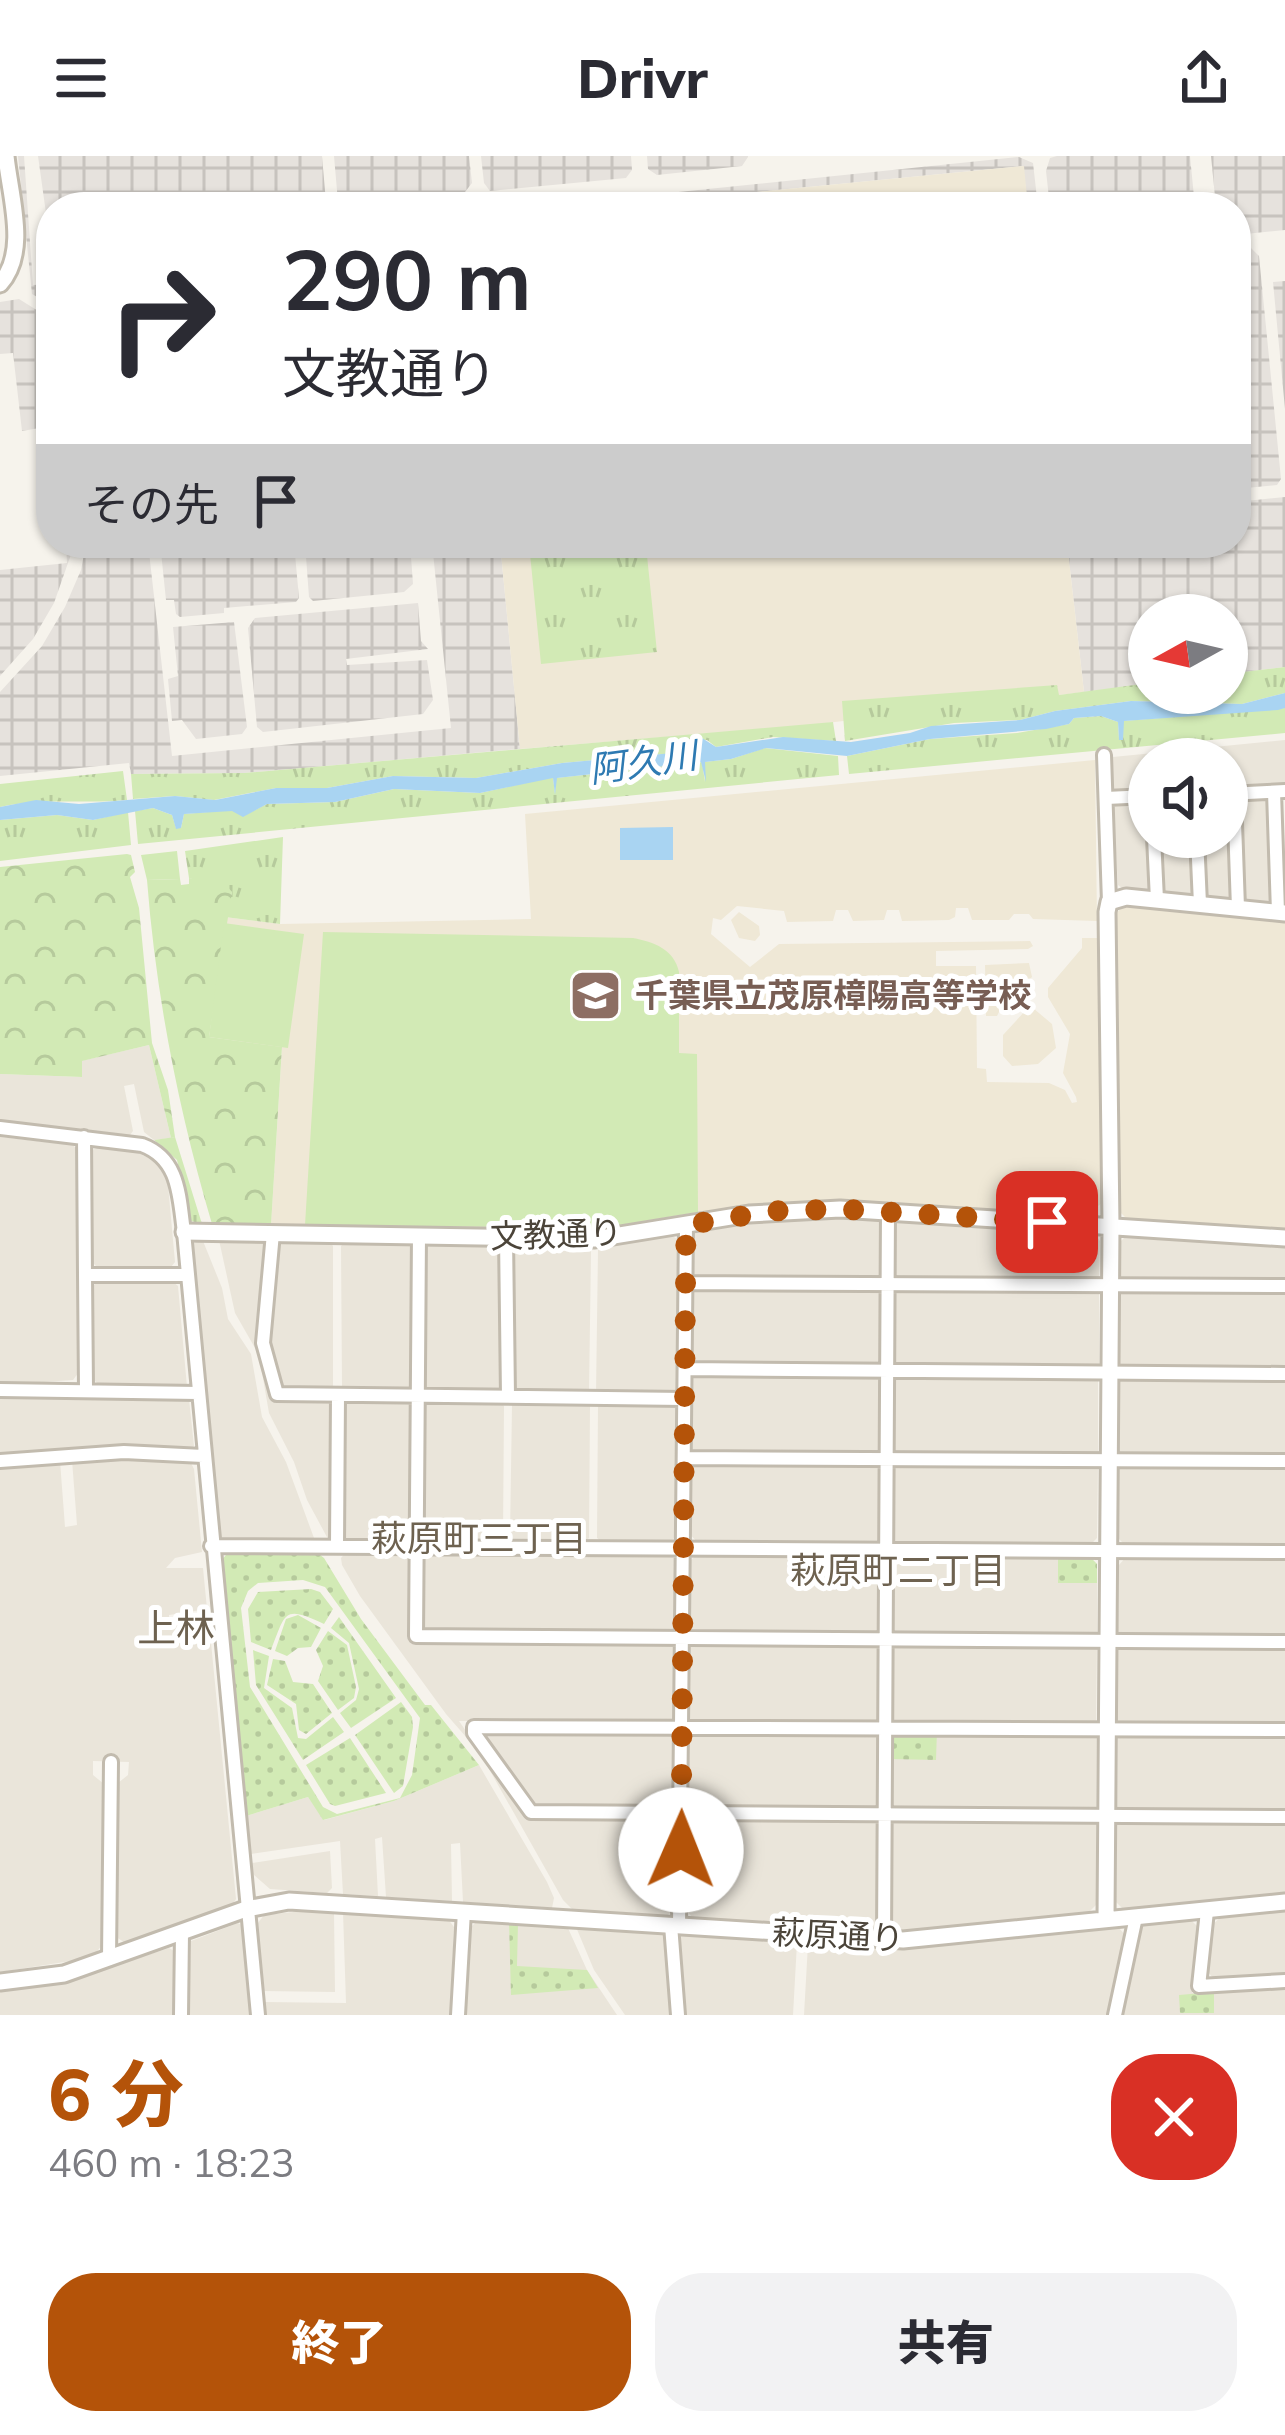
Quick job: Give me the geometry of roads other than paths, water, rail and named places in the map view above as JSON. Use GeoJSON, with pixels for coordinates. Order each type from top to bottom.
{"type":"FeatureCollection","features":[{"type":"Feature","properties":{"kind":"street"},"geometry":{"type":"LineString","coordinates":[[0,284],[15,262],[16,246],[6,156]]}},
{"type":"Feature","properties":{"kind":"street"},"geometry":{"type":"LineString","coordinates":[[1104,754],[1111,1225],[1106,1919]]}},
{"type":"Feature","properties":{"kind":"street"},"geometry":{"type":"LineString","coordinates":[[1109,902],[1117,897],[1282,913],[1279,792],[1248,793]]}},
{"type":"Feature","properties":{"kind":"street"},"geometry":{"type":"LineString","coordinates":[[1106,798],[1128,797]]}},
{"type":"Feature","properties":{"kind":"street"},"geometry":{"type":"LineString","coordinates":[[1155,858],[1157,900]]}},
{"type":"Feature","properties":{"kind":"street"},"geometry":{"type":"LineString","coordinates":[[1198,858],[1200,904]]}},
{"type":"Feature","properties":{"kind":"street"},"geometry":{"type":"LineString","coordinates":[[1234,858],[1238,908]]}},
{"type":"Feature","properties":{"kind":"street"},"geometry":{"type":"LineString","coordinates":[[0,1128],[156,1150],[168,1161],[179,1194],[258,2015]]}},
{"type":"Feature","properties":{"kind":"street"},"geometry":{"type":"LineString","coordinates":[[84,1137],[86,1389]]}},
{"type":"Feature","properties":{"kind":"street","name":"文教通り"},"geometry":{"type":"LineString","coordinates":[[184,1232],[595,1239],[773,1211],[888,1212],[1285,1238]]}},
{"type":"Feature","properties":{"kind":"street"},"geometry":{"type":"LineString","coordinates":[[884,1940],[888,1212]]}},
{"type":"Feature","properties":{"kind":"street"},"geometry":{"type":"LineString","coordinates":[[677,2015],[686,1225]]}},
{"type":"Feature","properties":{"kind":"street"},"geometry":{"type":"LineString","coordinates":[[273,1233],[262,1342],[277,1394],[684,1399]]}},
{"type":"Feature","properties":{"kind":"street"},"geometry":{"type":"LineString","coordinates":[[419,1235],[416,1636],[1285,1642]]}},
{"type":"Feature","properties":{"kind":"street"},"geometry":{"type":"LineString","coordinates":[[506,1238],[508,1396]]}},
{"type":"Feature","properties":{"kind":"street"},"geometry":{"type":"LineString","coordinates":[[85,1275],[186,1275]]}},
{"type":"Feature","properties":{"kind":"street"},"geometry":{"type":"LineString","coordinates":[[686,1282],[1285,1286]]}},
{"type":"Feature","properties":{"kind":"street"},"geometry":{"type":"LineString","coordinates":[[685,1370],[1285,1374]]}},
{"type":"Feature","properties":{"kind":"street"},"geometry":{"type":"LineString","coordinates":[[0,1390],[198,1393]]}},
{"type":"Feature","properties":{"kind":"street"},"geometry":{"type":"LineString","coordinates":[[337,1545],[338,1396]]}},
{"type":"Feature","properties":{"kind":"street"},"geometry":{"type":"LineString","coordinates":[[0,1461],[124,1452],[203,1456]]}},
{"type":"Feature","properties":{"kind":"street"},"geometry":{"type":"LineString","coordinates":[[684,1458],[1285,1461]]}},
{"type":"Feature","properties":{"kind":"street"},"geometry":{"type":"LineString","coordinates":[[211,1546],[1285,1552]]}},
{"type":"Feature","properties":{"kind":"street"},"geometry":{"type":"LineString","coordinates":[[1285,1730],[473,1726],[531,1812],[1285,1817]]}},
{"type":"Feature","properties":{"kind":"street"},"geometry":{"type":"LineString","coordinates":[[109,1959],[111,1762]]}},
{"type":"Feature","properties":{"kind":"street","name":"萩原通り"},"geometry":{"type":"LineString","coordinates":[[0,1982],[64,1974],[246,1909],[289,1901],[884,1940],[1285,1902]]}},
{"type":"Feature","properties":{"kind":"street"},"geometry":{"type":"LineString","coordinates":[[458,2015],[464,1911]]}},
{"type":"Feature","properties":{"kind":"street"},"geometry":{"type":"LineString","coordinates":[[1207,1911],[1199,1987],[1285,1981]]}},
{"type":"Feature","properties":{"kind":"street"},"geometry":{"type":"LineString","coordinates":[[1115,2015],[1136,1916]]}},
{"type":"Feature","properties":{"kind":"street"},"geometry":{"type":"LineString","coordinates":[[182,1933],[182,2015]]}},
{"type":"Feature","properties":{"kind":"water"},"geometry":{"type":"Polygon","coordinates":[[[1285,693],[1285,708],[1278,710],[1248,712],[1248,702],[1285,693]]]}},
{"type":"Feature","properties":{"kind":"water","name":"阿久川"},"geometry":{"type":"Polygon","coordinates":[[[1128,701],[1128,714],[1222,714],[1124,721],[1123,740],[1119,740],[1118,722],[1101,716],[1074,718],[1069,724],[1046,729],[930,739],[847,756],[766,748],[705,762],[706,782],[701,762],[557,778],[555,795],[553,778],[480,793],[394,789],[335,802],[267,804],[243,817],[232,811],[184,814],[181,828],[176,829],[172,815],[153,808],[93,820],[57,815],[0,820],[0,807],[36,800],[79,804],[175,796],[215,800],[276,788],[327,788],[393,776],[476,778],[562,763],[684,752],[702,738],[716,747],[783,737],[851,742],[931,726],[1020,720],[1128,701]]]}},
{"type":"Feature","properties":{"kind":"water"},"geometry":{"type":"Polygon","coordinates":[[[673,827],[673,860],[620,860],[620,828],[673,827]]]}},
{"type":"Feature","properties":{"kind":"place","name":"千葉県立茂原樟陽高等学校"},"geometry":{"type":"Point","coordinates":[596,995]}},
{"type":"Feature","properties":{"kind":"district","name":"萩原町三丁目"},"geometry":{"type":"Point","coordinates":[479,1538]}},
{"type":"Feature","properties":{"kind":"district","name":"萩原町二丁目"},"geometry":{"type":"Point","coordinates":[898,1570]}},
{"type":"Feature","properties":{"kind":"district","name":"上林"},"geometry":{"type":"Point","coordinates":[176,1628]}}]}
